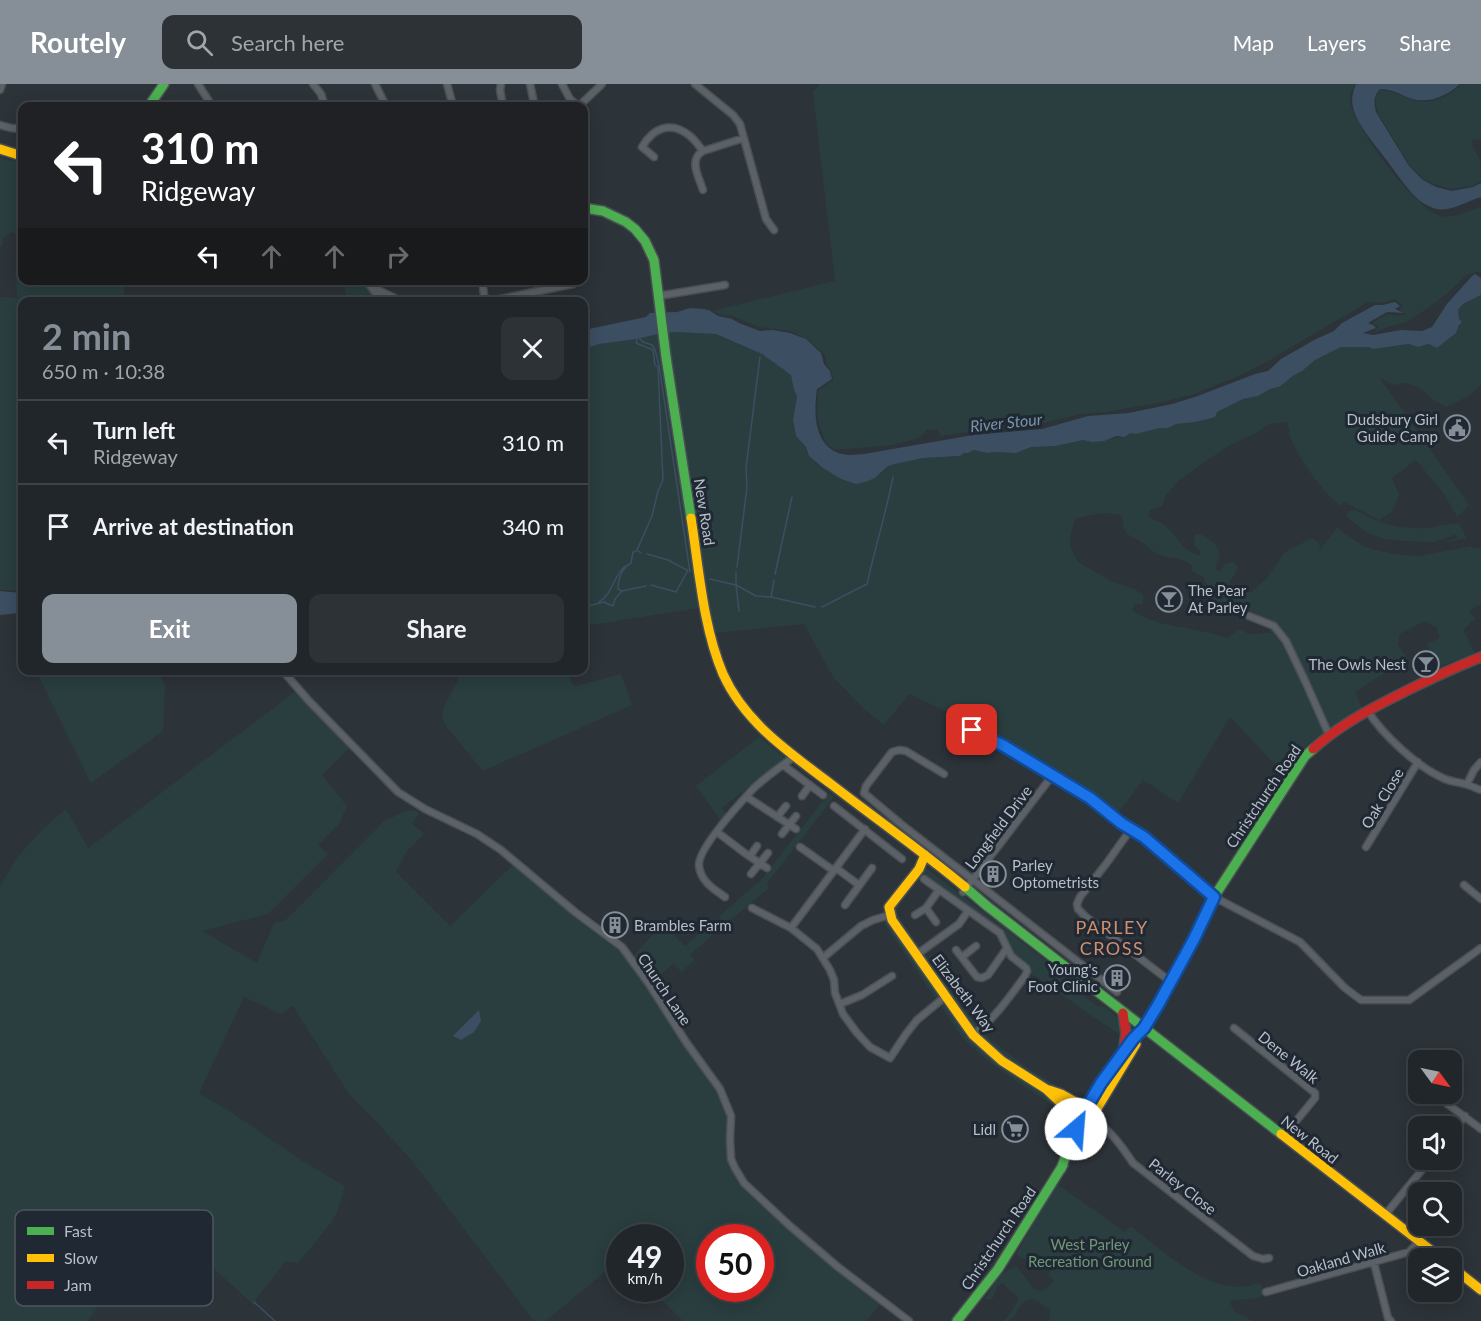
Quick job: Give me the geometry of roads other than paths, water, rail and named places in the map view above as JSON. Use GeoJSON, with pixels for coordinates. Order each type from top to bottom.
{"type":"FeatureCollection","features":[{"type":"Feature","properties":{"kind":"main road"},"geometry":{"type":"LineString","coordinates":[[152,102],[164,84]]}},
{"type":"Feature","properties":{"kind":"main road"},"geometry":{"type":"LineString","coordinates":[[0,149],[18,155]]}},
{"type":"Feature","properties":{"kind":"main road","name":"New Road"},"geometry":{"type":"LineString","coordinates":[[588,209],[603,211],[635,229],[645,241],[654,260],[666,357],[708,628],[716,657],[739,702],[763,730],[794,757],[855,803],[891,837],[987,906],[1123,1013],[1145,1026]]}},
{"type":"Feature","properties":{"kind":"main road","name":"Christchurch Road"},"geometry":{"type":"LineString","coordinates":[[957,1321],[998,1269],[1060,1170],[1171,982],[1214,897],[1305,756],[1329,735],[1367,710],[1437,675],[1481,657]]}},
{"type":"Feature","properties":{"kind":"main road"},"geometry":{"type":"LineString","coordinates":[[890,915],[889,907],[907,885],[923,859]]}},
{"type":"Feature","properties":{"kind":"main road","name":"Elizabeth Way"},"geometry":{"type":"LineString","coordinates":[[890,915],[973,1035],[1002,1061],[1046,1089],[1064,1106],[1084,1113]]}},
{"type":"Feature","properties":{"kind":"main road","name":"New Road"},"geometry":{"type":"LineString","coordinates":[[1046,952],[1076,971],[1135,1016],[1162,1042],[1428,1248]]}},
{"type":"Feature","properties":{"kind":"main road"},"geometry":{"type":"LineString","coordinates":[[1135,1016],[1147,1015],[1158,1005]]}},
{"type":"Feature","properties":{"kind":"main road"},"geometry":{"type":"LineString","coordinates":[[1123,1013],[1126,1023],[1126,1042],[1123,1053]]}},
{"type":"Feature","properties":{"kind":"main road","name":"Christchurch Road"},"geometry":{"type":"LineString","coordinates":[[1060,1170],[1084,1113],[1101,1083],[1145,1026]]}},
{"type":"Feature","properties":{"kind":"main road"},"geometry":{"type":"LineString","coordinates":[[1084,1113],[1092,1118]]}},
{"type":"Feature","properties":{"kind":"main road"},"geometry":{"type":"LineString","coordinates":[[1462,1276],[1481,1290]]}},
{"type":"Feature","properties":{"kind":"street"},"geometry":{"type":"LineString","coordinates":[[0,90],[2,84]]}},
{"type":"Feature","properties":{"kind":"street"},"geometry":{"type":"LineString","coordinates":[[198,84],[209,102]]}},
{"type":"Feature","properties":{"kind":"street"},"geometry":{"type":"LineString","coordinates":[[313,84],[324,102]]}},
{"type":"Feature","properties":{"kind":"street"},"geometry":{"type":"LineString","coordinates":[[375,84],[384,102]]}},
{"type":"Feature","properties":{"kind":"street"},"geometry":{"type":"LineString","coordinates":[[447,84],[452,102]]}},
{"type":"Feature","properties":{"kind":"street"},"geometry":{"type":"LineString","coordinates":[[501,84],[502,102]]}},
{"type":"Feature","properties":{"kind":"street"},"geometry":{"type":"LineString","coordinates":[[530,84],[534,102]]}},
{"type":"Feature","properties":{"kind":"street"},"geometry":{"type":"LineString","coordinates":[[562,84],[573,102]]}},
{"type":"Feature","properties":{"kind":"street"},"geometry":{"type":"LineString","coordinates":[[582,102],[602,84]]}},
{"type":"Feature","properties":{"kind":"street"},"geometry":{"type":"LineString","coordinates":[[695,84],[733,115],[740,124],[766,219],[774,230]]}},
{"type":"Feature","properties":{"kind":"street"},"geometry":{"type":"LineString","coordinates":[[0,125],[18,129]]}},
{"type":"Feature","properties":{"kind":"street"},"geometry":{"type":"LineString","coordinates":[[654,157],[642,147],[647,138],[656,130],[668,127],[679,129],[691,137],[703,151]]}},
{"type":"Feature","properties":{"kind":"street"},"geometry":{"type":"LineString","coordinates":[[703,190],[695,166],[697,154],[744,138]]}},
{"type":"Feature","properties":{"kind":"street"},"geometry":{"type":"LineString","coordinates":[[510,297],[568,285]]}},
{"type":"Feature","properties":{"kind":"street"},"geometry":{"type":"LineString","coordinates":[[659,300],[725,285]]}},
{"type":"Feature","properties":{"kind":"street"},"geometry":{"type":"LineString","coordinates":[[372,287],[393,297]]}},
{"type":"Feature","properties":{"kind":"street"},"geometry":{"type":"LineString","coordinates":[[372,287],[379,297]]}},
{"type":"Feature","properties":{"kind":"street"},"geometry":{"type":"LineString","coordinates":[[1249,616],[1274,626],[1286,641],[1329,735]]}},
{"type":"Feature","properties":{"kind":"street","name":"Church Lane"},"geometry":{"type":"LineString","coordinates":[[286,675],[398,792],[425,809],[477,834],[501,850],[575,912],[622,947],[650,984],[686,1042],[720,1089],[732,1116],[731,1159],[744,1183],[838,1267],[909,1321]]}},
{"type":"Feature","properties":{"kind":"street"},"geometry":{"type":"LineString","coordinates":[[1367,710],[1399,747],[1418,762],[1444,778],[1481,790]]}},
{"type":"Feature","properties":{"kind":"street"},"geometry":{"type":"LineString","coordinates":[[957,729],[972,730],[1004,746],[1090,798],[1144,837],[1214,897],[1300,942],[1345,988],[1361,1000],[1409,1000],[1481,948]]}},
{"type":"Feature","properties":{"kind":"street"},"geometry":{"type":"LineString","coordinates":[[944,774],[906,751],[899,750],[892,752],[866,786],[864,793],[1117,992]]}},
{"type":"Feature","properties":{"kind":"street"},"geometry":{"type":"LineString","coordinates":[[725,897],[703,880],[699,866],[701,854],[755,787],[794,757]]}},
{"type":"Feature","properties":{"kind":"street","name":"Oak Close"},"geometry":{"type":"LineString","coordinates":[[1366,847],[1418,762]]}},
{"type":"Feature","properties":{"kind":"street"},"geometry":{"type":"LineString","coordinates":[[1467,784],[1481,762]]}},
{"type":"Feature","properties":{"kind":"street"},"geometry":{"type":"LineString","coordinates":[[783,765],[823,795]]}},
{"type":"Feature","properties":{"kind":"street","name":"Longfield Drive"},"geometry":{"type":"LineString","coordinates":[[965,890],[1052,776]]}},
{"type":"Feature","properties":{"kind":"street"},"geometry":{"type":"LineString","coordinates":[[802,796],[810,785]]}},
{"type":"Feature","properties":{"kind":"street"},"geometry":{"type":"LineString","coordinates":[[747,797],[796,829]]}},
{"type":"Feature","properties":{"kind":"street"},"geometry":{"type":"LineString","coordinates":[[777,817],[786,806]]}},
{"type":"Feature","properties":{"kind":"street"},"geometry":{"type":"LineString","coordinates":[[834,806],[902,858]]}},
{"type":"Feature","properties":{"kind":"street"},"geometry":{"type":"LineString","coordinates":[[782,834],[796,816]]}},
{"type":"Feature","properties":{"kind":"street"},"geometry":{"type":"LineString","coordinates":[[791,928],[865,829]]}},
{"type":"Feature","properties":{"kind":"street"},"geometry":{"type":"LineString","coordinates":[[1131,829],[1080,897],[1077,904],[1078,909],[1171,982]]}},
{"type":"Feature","properties":{"kind":"street"},"geometry":{"type":"LineString","coordinates":[[717,832],[767,867]]}},
{"type":"Feature","properties":{"kind":"street"},"geometry":{"type":"LineString","coordinates":[[750,856],[757,846]]}},
{"type":"Feature","properties":{"kind":"street"},"geometry":{"type":"LineString","coordinates":[[800,847],[859,885]]}},
{"type":"Feature","properties":{"kind":"street"},"geometry":{"type":"LineString","coordinates":[[751,874],[768,853]]}},
{"type":"Feature","properties":{"kind":"street"},"geometry":{"type":"LineString","coordinates":[[845,905],[872,868]]}},
{"type":"Feature","properties":{"kind":"street"},"geometry":{"type":"LineString","coordinates":[[924,879],[1000,933],[1011,956],[1027,971],[994,1016],[973,1035]]}},
{"type":"Feature","properties":{"kind":"street"},"geometry":{"type":"LineString","coordinates":[[1464,885],[1481,899]]}},
{"type":"Feature","properties":{"kind":"street"},"geometry":{"type":"LineString","coordinates":[[915,915],[926,908],[939,890]]}},
{"type":"Feature","properties":{"kind":"street"},"geometry":{"type":"LineString","coordinates":[[753,908],[791,928],[818,949],[834,980],[835,993],[843,1014],[870,1047],[890,1058],[916,1020],[946,996]]}},
{"type":"Feature","properties":{"kind":"street"},"geometry":{"type":"LineString","coordinates":[[926,908],[936,922]]}},
{"type":"Feature","properties":{"kind":"street"},"geometry":{"type":"LineString","coordinates":[[916,955],[959,924],[968,911]]}},
{"type":"Feature","properties":{"kind":"street"},"geometry":{"type":"LineString","coordinates":[[824,957],[861,926],[890,915]]}},
{"type":"Feature","properties":{"kind":"street"},"geometry":{"type":"LineString","coordinates":[[962,957],[976,946]]}},
{"type":"Feature","properties":{"kind":"street"},"geometry":{"type":"LineString","coordinates":[[956,950],[977,977],[982,978],[987,975],[1007,948]]}},
{"type":"Feature","properties":{"kind":"street"},"geometry":{"type":"LineString","coordinates":[[840,1004],[862,995],[892,976]]}},
{"type":"Feature","properties":{"kind":"street","name":"Dene Walk"},"geometry":{"type":"LineString","coordinates":[[1234,1028],[1315,1093],[1315,1098],[1283,1137]]}},
{"type":"Feature","properties":{"kind":"street"},"geometry":{"type":"LineString","coordinates":[[1448,1104],[1481,1129]]}},
{"type":"Feature","properties":{"kind":"street"},"geometry":{"type":"LineString","coordinates":[[1462,1120],[1465,1116]]}},
{"type":"Feature","properties":{"kind":"street","name":"Parley Close"},"geometry":{"type":"LineString","coordinates":[[1092,1118],[1119,1142],[1133,1163],[1253,1256],[1263,1260],[1269,1258]]}},
{"type":"Feature","properties":{"kind":"street"},"geometry":{"type":"LineString","coordinates":[[1385,1215],[1422,1170]]}},
{"type":"Feature","properties":{"kind":"street","name":"Oakland Walk"},"geometry":{"type":"LineString","coordinates":[[1266,1292],[1409,1252],[1419,1241]]}},
{"type":"Feature","properties":{"kind":"street"},"geometry":{"type":"LineString","coordinates":[[1374,1263],[1388,1318],[1391,1321]]}},
{"type":"Feature","properties":{"kind":"water"},"geometry":{"type":"Polygon","coordinates":[[[1356,84],[1460,84],[1440,97],[1429,100],[1412,99],[1391,90],[1380,89],[1375,97],[1375,109],[1409,166],[1423,180],[1436,187],[1452,191],[1481,183],[1481,197],[1442,210],[1420,201],[1401,180],[1358,120],[1352,101],[1356,84]]]}},
{"type":"Feature","properties":{"kind":"water"},"geometry":{"type":"Polygon","coordinates":[[[1475,274],[1481,278],[1481,295],[1463,304],[1458,310],[1459,319],[1462,322],[1456,333],[1437,348],[1429,344],[1418,347],[1409,344],[1373,349],[1341,347],[1315,360],[1279,387],[1258,396],[1243,399],[1217,412],[1215,417],[1176,424],[1168,428],[1130,433],[1125,437],[1116,436],[1104,441],[1083,440],[1055,446],[1031,447],[1016,453],[988,453],[973,450],[960,456],[923,458],[888,466],[875,478],[856,484],[841,479],[809,456],[806,447],[796,436],[793,420],[797,396],[791,375],[762,354],[716,334],[676,332],[588,348],[588,329],[646,317],[650,313],[677,312],[690,308],[709,310],[718,316],[732,319],[760,331],[773,330],[806,339],[821,353],[832,379],[817,389],[815,406],[819,433],[828,447],[836,452],[857,455],[973,435],[1042,429],[1088,416],[1129,413],[1172,404],[1268,371],[1281,359],[1334,331],[1342,323],[1375,305],[1395,302],[1400,306],[1395,309],[1404,313],[1387,312],[1368,323],[1376,328],[1363,333],[1373,335],[1401,330],[1422,331],[1432,327],[1447,304],[1475,274]]]}},
{"type":"Feature","properties":{"kind":"water"},"geometry":{"type":"Polygon","coordinates":[[[0,591],[18,593],[18,613],[0,615],[0,591]]]}},
{"type":"Feature","properties":{"kind":"water"},"geometry":{"type":"Polygon","coordinates":[[[479,1010],[481,1021],[474,1032],[461,1040],[453,1036],[479,1010]]]}},
{"type":"Feature","properties":{"kind":"waterway"},"geometry":{"type":"LineString","coordinates":[[639,338],[652,345],[659,365],[690,572]]}},
{"type":"Feature","properties":{"kind":"waterway"},"geometry":{"type":"LineString","coordinates":[[637,339],[636,343],[653,350],[655,365],[658,367],[663,480],[652,516],[637,550],[641,553]]}},
{"type":"Feature","properties":{"kind":"waterway"},"geometry":{"type":"LineString","coordinates":[[737,567],[747,487],[746,468],[760,357]]}},
{"type":"Feature","properties":{"kind":"waterway"},"geometry":{"type":"LineString","coordinates":[[822,607],[867,584],[893,477]]}},
{"type":"Feature","properties":{"kind":"waterway"},"geometry":{"type":"LineString","coordinates":[[775,574],[792,497]]}},
{"type":"Feature","properties":{"kind":"waterway"},"geometry":{"type":"LineString","coordinates":[[636,551],[633,552],[631,563],[621,574],[618,589],[622,591],[646,586]]}},
{"type":"Feature","properties":{"kind":"waterway"},"geometry":{"type":"LineString","coordinates":[[647,554],[668,560],[687,570]]}},
{"type":"Feature","properties":{"kind":"waterway"},"geometry":{"type":"LineString","coordinates":[[599,602],[604,599],[625,566]]}},
{"type":"Feature","properties":{"kind":"waterway"},"geometry":{"type":"LineString","coordinates":[[651,585],[676,592],[688,570]]}},
{"type":"Feature","properties":{"kind":"waterway"},"geometry":{"type":"LineString","coordinates":[[736,573],[739,611]]}},
{"type":"Feature","properties":{"kind":"waterway"},"geometry":{"type":"LineString","coordinates":[[710,579],[736,585],[756,596],[815,607]]}},
{"type":"Feature","properties":{"kind":"waterway"},"geometry":{"type":"LineString","coordinates":[[771,597],[774,580]]}},
{"type":"Feature","properties":{"kind":"waterway"},"geometry":{"type":"LineString","coordinates":[[588,606],[604,602],[613,606],[621,592]]}},
{"type":"Feature","properties":{"kind":"waterway"},"geometry":{"type":"LineString","coordinates":[[254,1302],[275,1321]]}},
{"type":"Feature","properties":{"kind":"place","name":"Dudsbury Girl Guide Camp"},"geometry":{"type":"Point","coordinates":[1457,428]}},
{"type":"Feature","properties":{"kind":"place","name":"The Pear At Parley"},"geometry":{"type":"Point","coordinates":[1169,599]}},
{"type":"Feature","properties":{"kind":"place","name":"The Owls Nest"},"geometry":{"type":"Point","coordinates":[1426,664]}},
{"type":"Feature","properties":{"kind":"place","name":"Parley Optometrists"},"geometry":{"type":"Point","coordinates":[993,874]}},
{"type":"Feature","properties":{"kind":"place","name":"Brambles Farm"},"geometry":{"type":"Point","coordinates":[615,925]}},
{"type":"Feature","properties":{"kind":"place","name":"Young's Foot Clinic"},"geometry":{"type":"Point","coordinates":[1117,978]}},
{"type":"Feature","properties":{"kind":"place","name":"Lidl"},"geometry":{"type":"Point","coordinates":[1015,1129]}},
{"type":"Feature","properties":{"kind":"district","name":"PARLEY CROSS"},"geometry":{"type":"Point","coordinates":[1112,937]}},
{"type":"Feature","properties":{"kind":"water label","name":"River Stour"},"geometry":{"type":"Point","coordinates":[1006,422]}},
{"type":"Feature","properties":{"kind":"park label","name":"West Parley Recreation Ground"},"geometry":{"type":"Point","coordinates":[1090,1252]}}]}
